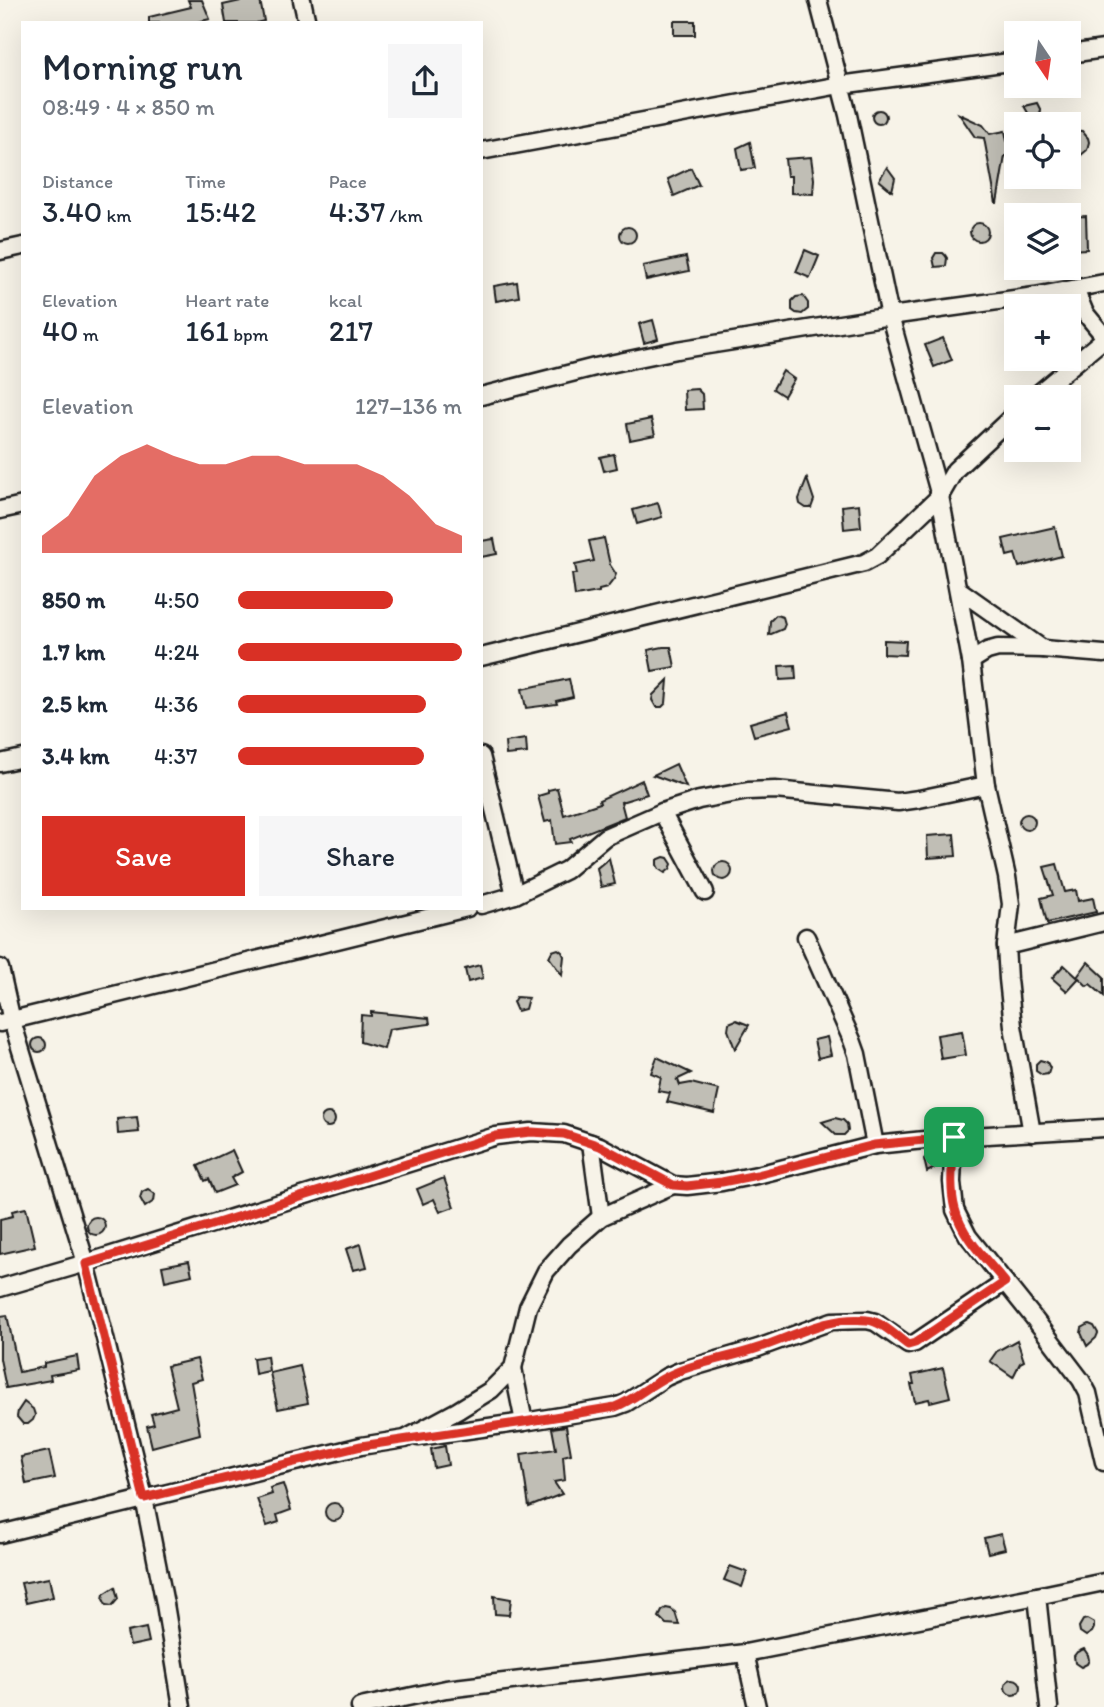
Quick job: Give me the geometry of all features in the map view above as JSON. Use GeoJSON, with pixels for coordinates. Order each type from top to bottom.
{"type":"FeatureCollection","features":[{"type":"Feature","properties":{"kind":"street"},"geometry":{"type":"LineString","coordinates":[[302,0],[307,21]]}},
{"type":"Feature","properties":{"kind":"street"},"geometry":{"type":"LineString","coordinates":[[818,0],[840,85],[890,316],[940,496],[958,589],[971,661],[986,785],[1011,904],[1006,946],[1013,1026],[1031,1133]]}},
{"type":"Feature","properties":{"kind":"street"},"geometry":{"type":"LineString","coordinates":[[1082,52],[1104,49]]}},
{"type":"Feature","properties":{"kind":"street"},"geometry":{"type":"LineString","coordinates":[[483,151],[840,85],[1004,63]]}},
{"type":"Feature","properties":{"kind":"street"},"geometry":{"type":"LineString","coordinates":[[0,251],[21,246]]}},
{"type":"Feature","properties":{"kind":"street"},"geometry":{"type":"LineString","coordinates":[[483,395],[595,367],[677,350],[1104,284]]}},
{"type":"Feature","properties":{"kind":"street"},"geometry":{"type":"LineString","coordinates":[[1048,385],[1104,337],[1084,313],[1075,289]]}},
{"type":"Feature","properties":{"kind":"street"},"geometry":{"type":"LineString","coordinates":[[483,657],[864,563],[877,555],[940,496],[955,470],[1004,424]]}},
{"type":"Feature","properties":{"kind":"street"},"geometry":{"type":"LineString","coordinates":[[0,510],[21,505]]}},
{"type":"Feature","properties":{"kind":"street"},"geometry":{"type":"LineString","coordinates":[[958,589],[1043,649]]}},
{"type":"Feature","properties":{"kind":"street"},"geometry":{"type":"LineString","coordinates":[[971,661],[998,648],[1104,654]]}},
{"type":"Feature","properties":{"kind":"street"},"geometry":{"type":"LineString","coordinates":[[0,763],[21,758]]}},
{"type":"Feature","properties":{"kind":"street"},"geometry":{"type":"LineString","coordinates":[[483,764],[515,895]]}},
{"type":"Feature","properties":{"kind":"street"},"geometry":{"type":"LineString","coordinates":[[483,904],[515,895],[566,870],[605,837],[662,812],[699,800],[748,791],[775,790],[898,802],[986,785]]}},
{"type":"Feature","properties":{"kind":"street"},"geometry":{"type":"LineString","coordinates":[[662,812],[705,892]]}},
{"type":"Feature","properties":{"kind":"street"},"geometry":{"type":"LineString","coordinates":[[6,1022],[459,910]]}},
{"type":"Feature","properties":{"kind":"street"},"geometry":{"type":"LineString","coordinates":[[1006,946],[1104,922]]}},
{"type":"Feature","properties":{"kind":"street"},"geometry":{"type":"LineString","coordinates":[[806,937],[857,1054],[874,1145]]}},
{"type":"Feature","properties":{"kind":"street"},"geometry":{"type":"LineString","coordinates":[[0,968],[6,1022],[86,1264],[144,1498],[182,1707]]}},
{"type":"Feature","properties":{"kind":"street"},"geometry":{"type":"LineString","coordinates":[[0,1288],[86,1264],[496,1136],[531,1132],[564,1134],[600,1146],[673,1185],[687,1186],[722,1182],[874,1145],[1104,1128]]}},
{"type":"Feature","properties":{"kind":"street"},"geometry":{"type":"LineString","coordinates":[[954,1137],[952,1182],[955,1210],[968,1236],[1073,1369],[1096,1393],[1104,1462]]}},
{"type":"Feature","properties":{"kind":"street"},"geometry":{"type":"LineString","coordinates":[[591,1143],[601,1217]]}},
{"type":"Feature","properties":{"kind":"street"},"geometry":{"type":"LineString","coordinates":[[524,1422],[513,1368],[528,1307],[547,1271],[569,1245],[601,1217],[673,1185]]}},
{"type":"Feature","properties":{"kind":"street"},"geometry":{"type":"LineString","coordinates":[[0,1534],[361,1446],[615,1407],[680,1371],[758,1348],[832,1321],[875,1322],[908,1345],[915,1343],[1005,1282]]}},
{"type":"Feature","properties":{"kind":"street"},"geometry":{"type":"LineString","coordinates":[[405,1439],[491,1390],[513,1368]]}},
{"type":"Feature","properties":{"kind":"street"},"geometry":{"type":"LineString","coordinates":[[360,1707],[446,1689],[745,1653],[1104,1581]]}},
{"type":"Feature","properties":{"kind":"street"},"geometry":{"type":"LineString","coordinates":[[1037,1595],[1049,1707]]}},
{"type":"Feature","properties":{"kind":"street"},"geometry":{"type":"LineString","coordinates":[[745,1653],[757,1707]]}},
{"type":"Feature","properties":{"kind":"building"},"geometry":{"type":"Polygon","coordinates":[[[188,0],[202,0],[210,19],[149,21],[149,17],[191,7],[188,0]]]}},
{"type":"Feature","properties":{"kind":"building"},"geometry":{"type":"Polygon","coordinates":[[[260,0],[264,21],[226,21],[223,5],[260,0]]]}},
{"type":"Feature","properties":{"kind":"building"},"geometry":{"type":"Polygon","coordinates":[[[674,21],[695,21],[695,35],[674,35],[674,21]]]}},
{"type":"Feature","properties":{"kind":"building"},"geometry":{"type":"Polygon","coordinates":[[[1037,103],[1041,111],[1028,112],[1024,106],[1037,103]]]}},
{"type":"Feature","properties":{"kind":"building"},"geometry":{"type":"Polygon","coordinates":[[[879,110],[884,112],[884,122],[879,124],[874,122],[872,117],[874,112],[879,110]]]}},
{"type":"Feature","properties":{"kind":"building"},"geometry":{"type":"Polygon","coordinates":[[[959,114],[983,125],[990,134],[1004,131],[1004,162],[997,203],[984,138],[975,137],[959,114]]]}},
{"type":"Feature","properties":{"kind":"building"},"geometry":{"type":"Polygon","coordinates":[[[1081,131],[1088,138],[1087,150],[1081,155],[1081,131]]]}},
{"type":"Feature","properties":{"kind":"building"},"geometry":{"type":"Polygon","coordinates":[[[750,142],[755,168],[741,170],[737,148],[750,142]]]}},
{"type":"Feature","properties":{"kind":"building"},"geometry":{"type":"Polygon","coordinates":[[[811,157],[813,194],[791,193],[791,176],[787,176],[785,159],[811,157]]]}},
{"type":"Feature","properties":{"kind":"building"},"geometry":{"type":"Polygon","coordinates":[[[887,167],[895,178],[892,191],[879,180],[887,167]]]}},
{"type":"Feature","properties":{"kind":"building"},"geometry":{"type":"Polygon","coordinates":[[[691,168],[699,185],[674,196],[668,179],[691,168]]]}},
{"type":"Feature","properties":{"kind":"building"},"geometry":{"type":"Polygon","coordinates":[[[1081,216],[1086,216],[1087,249],[1081,249],[1081,216]]]}},
{"type":"Feature","properties":{"kind":"building"},"geometry":{"type":"Polygon","coordinates":[[[979,223],[985,226],[988,232],[985,238],[979,241],[973,238],[970,232],[973,226],[979,223]]]}},
{"type":"Feature","properties":{"kind":"building"},"geometry":{"type":"Polygon","coordinates":[[[628,227],[634,229],[634,241],[628,243],[622,241],[620,235],[622,229],[628,227]]]}},
{"type":"Feature","properties":{"kind":"building"},"geometry":{"type":"Polygon","coordinates":[[[805,250],[819,256],[810,278],[796,272],[805,250]]]}},
{"type":"Feature","properties":{"kind":"building"},"geometry":{"type":"Polygon","coordinates":[[[936,253],[945,255],[946,266],[935,267],[933,258],[936,253]]]}},
{"type":"Feature","properties":{"kind":"building"},"geometry":{"type":"Polygon","coordinates":[[[686,257],[689,271],[646,280],[643,266],[686,257]]]}},
{"type":"Feature","properties":{"kind":"building"},"geometry":{"type":"Polygon","coordinates":[[[517,282],[519,297],[496,301],[494,286],[517,282]]]}},
{"type":"Feature","properties":{"kind":"building"},"geometry":{"type":"Polygon","coordinates":[[[803,296],[808,303],[808,309],[802,314],[796,313],[792,310],[792,301],[803,296]]]}},
{"type":"Feature","properties":{"kind":"building"},"geometry":{"type":"Polygon","coordinates":[[[653,320],[658,339],[644,343],[639,324],[653,320]]]}},
{"type":"Feature","properties":{"kind":"building"},"geometry":{"type":"Polygon","coordinates":[[[943,338],[952,360],[934,367],[925,345],[943,338]]]}},
{"type":"Feature","properties":{"kind":"building"},"geometry":{"type":"Polygon","coordinates":[[[783,371],[794,379],[784,396],[773,389],[783,371]]]}},
{"type":"Feature","properties":{"kind":"building"},"geometry":{"type":"Polygon","coordinates":[[[697,389],[702,394],[703,409],[685,410],[684,390],[697,389]]]}},
{"type":"Feature","properties":{"kind":"building"},"geometry":{"type":"Polygon","coordinates":[[[651,419],[655,435],[630,440],[627,424],[651,419]]]}},
{"type":"Feature","properties":{"kind":"building"},"geometry":{"type":"Polygon","coordinates":[[[614,454],[617,468],[604,471],[600,457],[614,454]]]}},
{"type":"Feature","properties":{"kind":"building"},"geometry":{"type":"Polygon","coordinates":[[[807,479],[814,500],[811,508],[800,504],[799,499],[807,479]]]}},
{"type":"Feature","properties":{"kind":"building"},"geometry":{"type":"Polygon","coordinates":[[[658,503],[662,517],[637,524],[633,510],[658,503]]]}},
{"type":"Feature","properties":{"kind":"building"},"geometry":{"type":"Polygon","coordinates":[[[859,504],[861,527],[844,529],[842,506],[859,504]]]}},
{"type":"Feature","properties":{"kind":"building"},"geometry":{"type":"Polygon","coordinates":[[[1055,527],[1062,556],[1019,567],[1015,554],[1007,556],[1003,539],[1055,527]]]}},
{"type":"Feature","properties":{"kind":"building"},"geometry":{"type":"Polygon","coordinates":[[[604,538],[610,565],[616,574],[614,579],[607,588],[599,592],[575,596],[572,574],[577,574],[575,565],[594,561],[589,541],[604,538]]]}},
{"type":"Feature","properties":{"kind":"building"},"geometry":{"type":"Polygon","coordinates":[[[494,539],[497,554],[483,557],[483,541],[494,539]]]}},
{"type":"Feature","properties":{"kind":"building"},"geometry":{"type":"Polygon","coordinates":[[[776,615],[783,617],[785,624],[783,629],[769,635],[770,621],[776,615]]]}},
{"type":"Feature","properties":{"kind":"building"},"geometry":{"type":"Polygon","coordinates":[[[884,640],[906,641],[905,655],[884,654],[884,640]]]}},
{"type":"Feature","properties":{"kind":"building"},"geometry":{"type":"Polygon","coordinates":[[[671,647],[675,667],[652,671],[648,650],[671,647]]]}},
{"type":"Feature","properties":{"kind":"building"},"geometry":{"type":"Polygon","coordinates":[[[795,665],[796,679],[780,680],[779,666],[795,665]]]}},
{"type":"Feature","properties":{"kind":"building"},"geometry":{"type":"Polygon","coordinates":[[[569,679],[573,697],[556,701],[557,704],[526,708],[522,689],[569,679]]]}},
{"type":"Feature","properties":{"kind":"building"},"geometry":{"type":"Polygon","coordinates":[[[668,680],[666,703],[662,707],[656,707],[652,700],[653,695],[668,680]]]}},
{"type":"Feature","properties":{"kind":"building"},"geometry":{"type":"Polygon","coordinates":[[[788,712],[792,726],[754,736],[750,723],[788,712]]]}},
{"type":"Feature","properties":{"kind":"building"},"geometry":{"type":"Polygon","coordinates":[[[526,739],[527,753],[506,755],[505,742],[526,739]]]}},
{"type":"Feature","properties":{"kind":"building"},"geometry":{"type":"Polygon","coordinates":[[[676,764],[686,787],[653,775],[676,764]]]}},
{"type":"Feature","properties":{"kind":"building"},"geometry":{"type":"Polygon","coordinates":[[[642,780],[647,794],[621,802],[625,817],[570,839],[571,842],[555,844],[552,820],[545,822],[538,796],[557,788],[564,815],[600,803],[599,800],[642,780]]]}},
{"type":"Feature","properties":{"kind":"building"},"geometry":{"type":"Polygon","coordinates":[[[1027,814],[1033,816],[1033,828],[1027,830],[1021,828],[1019,822],[1021,816],[1027,814]]]}},
{"type":"Feature","properties":{"kind":"building"},"geometry":{"type":"Polygon","coordinates":[[[954,834],[956,856],[928,858],[927,836],[954,834]]]}},
{"type":"Feature","properties":{"kind":"building"},"geometry":{"type":"Polygon","coordinates":[[[664,857],[672,864],[665,873],[657,865],[657,860],[664,857]]]}},
{"type":"Feature","properties":{"kind":"building"},"geometry":{"type":"Polygon","coordinates":[[[609,858],[615,884],[601,887],[597,868],[609,858]]]}},
{"type":"Feature","properties":{"kind":"building"},"geometry":{"type":"Polygon","coordinates":[[[723,862],[729,865],[732,871],[729,877],[723,880],[717,877],[714,871],[717,865],[723,862]]]}},
{"type":"Feature","properties":{"kind":"building"},"geometry":{"type":"Polygon","coordinates":[[[1057,864],[1065,892],[1076,890],[1078,901],[1093,898],[1096,912],[1047,923],[1041,898],[1053,895],[1044,867],[1057,864]]]}},
{"type":"Feature","properties":{"kind":"building"},"geometry":{"type":"Polygon","coordinates":[[[558,949],[564,956],[562,975],[549,957],[552,951],[558,949]]]}},
{"type":"Feature","properties":{"kind":"building"},"geometry":{"type":"Polygon","coordinates":[[[1088,962],[1104,977],[1104,996],[1079,978],[1067,991],[1052,978],[1064,965],[1077,977],[1088,962]]]}},
{"type":"Feature","properties":{"kind":"building"},"geometry":{"type":"Polygon","coordinates":[[[480,965],[483,978],[468,982],[465,969],[480,965]]]}},
{"type":"Feature","properties":{"kind":"building"},"geometry":{"type":"Polygon","coordinates":[[[516,997],[528,998],[525,1009],[517,1011],[513,1002],[516,997]]]}},
{"type":"Feature","properties":{"kind":"building"},"geometry":{"type":"Polygon","coordinates":[[[371,1012],[429,1018],[430,1024],[389,1029],[384,1049],[360,1042],[361,1015],[371,1016],[371,1012]]]}},
{"type":"Feature","properties":{"kind":"building"},"geometry":{"type":"Polygon","coordinates":[[[736,1020],[749,1025],[735,1049],[728,1030],[729,1023],[736,1020]]]}},
{"type":"Feature","properties":{"kind":"building"},"geometry":{"type":"Polygon","coordinates":[[[962,1031],[966,1055],[941,1059],[937,1035],[962,1031]]]}},
{"type":"Feature","properties":{"kind":"building"},"geometry":{"type":"Polygon","coordinates":[[[827,1037],[831,1055],[818,1058],[814,1040],[827,1037]]]}},
{"type":"Feature","properties":{"kind":"building"},"geometry":{"type":"Polygon","coordinates":[[[36,1038],[42,1038],[46,1045],[42,1052],[36,1052],[32,1048],[32,1042],[36,1038]]]}},
{"type":"Feature","properties":{"kind":"building"},"geometry":{"type":"Polygon","coordinates":[[[657,1057],[691,1073],[676,1080],[680,1085],[691,1083],[719,1090],[714,1113],[667,1102],[670,1093],[658,1091],[661,1077],[651,1073],[657,1057]]]}},
{"type":"Feature","properties":{"kind":"building"},"geometry":{"type":"Polygon","coordinates":[[[1040,1060],[1047,1062],[1050,1068],[1048,1074],[1042,1075],[1036,1071],[1036,1064],[1040,1060]]]}},
{"type":"Feature","properties":{"kind":"building"},"geometry":{"type":"Polygon","coordinates":[[[325,1113],[331,1113],[335,1120],[331,1127],[325,1127],[321,1123],[321,1117],[325,1113]]]}},
{"type":"Feature","properties":{"kind":"building"},"geometry":{"type":"Polygon","coordinates":[[[137,1117],[139,1132],[118,1134],[117,1119],[137,1117]]]}},
{"type":"Feature","properties":{"kind":"building"},"geometry":{"type":"Polygon","coordinates":[[[835,1118],[847,1124],[848,1131],[844,1135],[836,1135],[822,1122],[835,1118]]]}},
{"type":"Feature","properties":{"kind":"building"},"geometry":{"type":"Polygon","coordinates":[[[232,1150],[242,1172],[231,1178],[235,1185],[215,1193],[209,1179],[205,1181],[198,1166],[232,1150]]]}},
{"type":"Feature","properties":{"kind":"building"},"geometry":{"type":"Polygon","coordinates":[[[929,1153],[937,1154],[941,1161],[939,1166],[927,1172],[924,1159],[929,1153]]]}},
{"type":"Feature","properties":{"kind":"building"},"geometry":{"type":"Polygon","coordinates":[[[444,1178],[454,1207],[440,1212],[434,1199],[423,1204],[417,1189],[444,1178]]]}},
{"type":"Feature","properties":{"kind":"building"},"geometry":{"type":"Polygon","coordinates":[[[148,1189],[155,1194],[154,1201],[145,1207],[140,1198],[142,1192],[148,1189]]]}},
{"type":"Feature","properties":{"kind":"building"},"geometry":{"type":"Polygon","coordinates":[[[26,1208],[35,1246],[0,1254],[0,1219],[13,1216],[12,1211],[26,1208]]]}},
{"type":"Feature","properties":{"kind":"building"},"geometry":{"type":"Polygon","coordinates":[[[96,1217],[102,1220],[105,1226],[102,1232],[96,1235],[90,1232],[87,1226],[90,1220],[96,1217]]]}},
{"type":"Feature","properties":{"kind":"building"},"geometry":{"type":"Polygon","coordinates":[[[361,1244],[367,1267],[353,1270],[346,1249],[361,1244]]]}},
{"type":"Feature","properties":{"kind":"building"},"geometry":{"type":"Polygon","coordinates":[[[189,1261],[192,1275],[165,1281],[162,1266],[189,1261]]]}},
{"type":"Feature","properties":{"kind":"building"},"geometry":{"type":"Polygon","coordinates":[[[7,1315],[19,1372],[77,1356],[79,1370],[50,1375],[51,1380],[6,1388],[0,1359],[0,1316],[7,1315]]]}},
{"type":"Feature","properties":{"kind":"building"},"geometry":{"type":"Polygon","coordinates":[[[1089,1324],[1094,1326],[1098,1333],[1087,1346],[1081,1333],[1082,1328],[1089,1324]]]}},
{"type":"Feature","properties":{"kind":"building"},"geometry":{"type":"Polygon","coordinates":[[[1017,1340],[1024,1361],[1020,1363],[1013,1377],[990,1361],[997,1351],[1017,1340]]]}},
{"type":"Feature","properties":{"kind":"building"},"geometry":{"type":"Polygon","coordinates":[[[267,1356],[269,1371],[255,1374],[253,1358],[267,1356]]]}},
{"type":"Feature","properties":{"kind":"building"},"geometry":{"type":"Polygon","coordinates":[[[197,1359],[202,1379],[191,1382],[200,1434],[152,1447],[147,1426],[154,1424],[151,1414],[177,1407],[167,1366],[197,1359]]]}},
{"type":"Feature","properties":{"kind":"building"},"geometry":{"type":"Polygon","coordinates":[[[300,1366],[308,1403],[278,1409],[270,1373],[300,1366]]]}},
{"type":"Feature","properties":{"kind":"building"},"geometry":{"type":"Polygon","coordinates":[[[943,1368],[950,1397],[930,1402],[929,1399],[915,1402],[912,1375],[943,1368]]]}},
{"type":"Feature","properties":{"kind":"building"},"geometry":{"type":"Polygon","coordinates":[[[24,1402],[33,1409],[35,1415],[28,1424],[23,1424],[17,1417],[24,1402]]]}},
{"type":"Feature","properties":{"kind":"building"},"geometry":{"type":"Polygon","coordinates":[[[566,1426],[571,1454],[563,1456],[565,1480],[554,1482],[562,1494],[529,1507],[521,1454],[556,1449],[552,1428],[566,1426]]]}},
{"type":"Feature","properties":{"kind":"building"},"geometry":{"type":"Polygon","coordinates":[[[445,1446],[448,1465],[434,1468],[431,1449],[445,1446]]]}},
{"type":"Feature","properties":{"kind":"building"},"geometry":{"type":"Polygon","coordinates":[[[49,1451],[55,1478],[26,1484],[21,1457],[49,1451]]]}},
{"type":"Feature","properties":{"kind":"building"},"geometry":{"type":"Polygon","coordinates":[[[283,1484],[291,1510],[277,1515],[279,1522],[267,1526],[257,1499],[272,1494],[270,1488],[283,1484]]]}},
{"type":"Feature","properties":{"kind":"building"},"geometry":{"type":"Polygon","coordinates":[[[334,1503],[340,1506],[343,1512],[340,1518],[334,1521],[328,1518],[325,1512],[328,1506],[334,1503]]]}},
{"type":"Feature","properties":{"kind":"building"},"geometry":{"type":"Polygon","coordinates":[[[1001,1534],[1005,1549],[988,1553],[984,1538],[1001,1534]]]}},
{"type":"Feature","properties":{"kind":"building"},"geometry":{"type":"Polygon","coordinates":[[[730,1566],[747,1572],[742,1587],[724,1580],[730,1566]]]}},
{"type":"Feature","properties":{"kind":"building"},"geometry":{"type":"Polygon","coordinates":[[[49,1578],[53,1597],[26,1603],[21,1583],[49,1578]]]}},
{"type":"Feature","properties":{"kind":"building"},"geometry":{"type":"Polygon","coordinates":[[[115,1587],[118,1599],[112,1606],[106,1605],[104,1594],[115,1587]]]}},
{"type":"Feature","properties":{"kind":"building"},"geometry":{"type":"Polygon","coordinates":[[[494,1596],[511,1599],[509,1615],[495,1614],[494,1596]]]}},
{"type":"Feature","properties":{"kind":"building"},"geometry":{"type":"Polygon","coordinates":[[[666,1608],[675,1612],[679,1625],[666,1624],[659,1617],[666,1608]]]}},
{"type":"Feature","properties":{"kind":"building"},"geometry":{"type":"Polygon","coordinates":[[[1083,1620],[1094,1623],[1094,1628],[1086,1636],[1080,1632],[1079,1627],[1083,1620]]]}},
{"type":"Feature","properties":{"kind":"building"},"geometry":{"type":"Polygon","coordinates":[[[146,1628],[149,1642],[130,1646],[127,1632],[146,1628]]]}},
{"type":"Feature","properties":{"kind":"building"},"geometry":{"type":"Polygon","coordinates":[[[1084,1649],[1089,1660],[1081,1667],[1075,1663],[1074,1656],[1084,1649]]]}},
{"type":"Feature","properties":{"kind":"building"},"geometry":{"type":"Polygon","coordinates":[[[1013,1679],[1019,1681],[1019,1693],[1013,1695],[1007,1693],[1005,1687],[1007,1681],[1013,1679]]]}},
{"type":"Feature","properties":{"kind":"route"},"geometry":{"type":"LineString","coordinates":[[531,1132],[564,1134],[600,1146],[673,1185],[687,1186],[757,1175],[874,1145],[954,1137],[952,1182],[955,1210],[968,1236],[1005,1282],[915,1343],[908,1345],[875,1322],[832,1321],[758,1348],[680,1371],[615,1407],[361,1446],[144,1498],[86,1264],[496,1136],[531,1132]]}}]}
